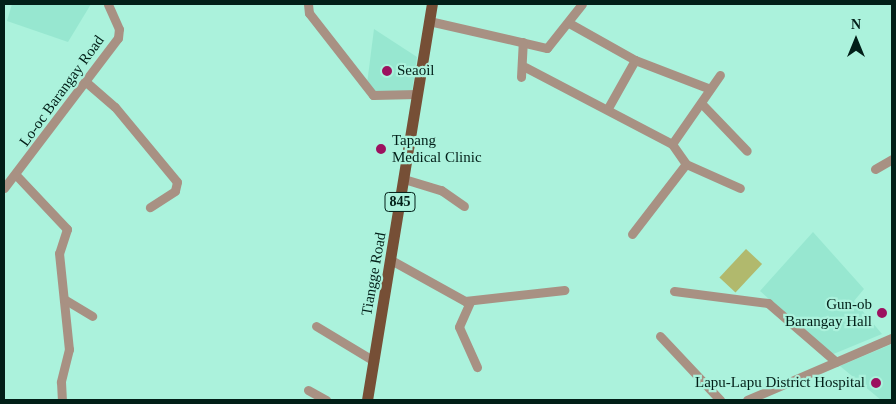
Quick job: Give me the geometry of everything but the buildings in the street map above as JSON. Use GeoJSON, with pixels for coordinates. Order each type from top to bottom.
{"type":"FeatureCollection","features":[{"type":"Feature","properties":{"kind":"main road","name":"Tiangge Road"},"geometry":{"type":"LineString","coordinates":[[367,400],[432,4]]}},
{"type":"Feature","properties":{"kind":"street","name":"Lo-oc Barangay Road"},"geometry":{"type":"LineString","coordinates":[[4,188],[17,176],[118,38],[119,28],[108,4]]}},
{"type":"Feature","properties":{"kind":"street"},"geometry":{"type":"LineString","coordinates":[[308,4],[309,13],[373,95],[417,94]]}},
{"type":"Feature","properties":{"kind":"street"},"geometry":{"type":"LineString","coordinates":[[429,21],[550,47],[582,4]]}},
{"type":"Feature","properties":{"kind":"street"},"geometry":{"type":"LineString","coordinates":[[569,23],[635,60],[710,89]]}},
{"type":"Feature","properties":{"kind":"street"},"geometry":{"type":"LineString","coordinates":[[521,77],[525,67],[523,42]]}},
{"type":"Feature","properties":{"kind":"street"},"geometry":{"type":"LineString","coordinates":[[608,108],[635,60]]}},
{"type":"Feature","properties":{"kind":"street"},"geometry":{"type":"LineString","coordinates":[[525,67],[608,108],[672,144],[686,164],[740,188]]}},
{"type":"Feature","properties":{"kind":"street"},"geometry":{"type":"LineString","coordinates":[[672,144],[720,75]]}},
{"type":"Feature","properties":{"kind":"street"},"geometry":{"type":"LineString","coordinates":[[86,82],[115,106],[177,182],[174,191],[150,207]]}},
{"type":"Feature","properties":{"kind":"street"},"geometry":{"type":"LineString","coordinates":[[700,103],[747,151]]}},
{"type":"Feature","properties":{"kind":"street"},"geometry":{"type":"LineString","coordinates":[[875,169],[892,160]]}},
{"type":"Feature","properties":{"kind":"street"},"geometry":{"type":"LineString","coordinates":[[632,234],[686,164]]}},
{"type":"Feature","properties":{"kind":"street"},"geometry":{"type":"LineString","coordinates":[[17,176],[67,229],[59,253],[69,349],[61,382],[62,400]]}},
{"type":"Feature","properties":{"kind":"street"},"geometry":{"type":"LineString","coordinates":[[404,179],[441,190],[464,206]]}},
{"type":"Feature","properties":{"kind":"street"},"geometry":{"type":"LineString","coordinates":[[391,260],[470,302],[564,290]]}},
{"type":"Feature","properties":{"kind":"street"},"geometry":{"type":"LineString","coordinates":[[674,291],[768,304],[836,362]]}},
{"type":"Feature","properties":{"kind":"street"},"geometry":{"type":"LineString","coordinates":[[64,299],[92,316]]}},
{"type":"Feature","properties":{"kind":"street"},"geometry":{"type":"LineString","coordinates":[[470,302],[459,327],[477,366]]}},
{"type":"Feature","properties":{"kind":"street"},"geometry":{"type":"LineString","coordinates":[[316,326],[374,361]]}},
{"type":"Feature","properties":{"kind":"street"},"geometry":{"type":"LineString","coordinates":[[660,336],[720,400]]}},
{"type":"Feature","properties":{"kind":"street"},"geometry":{"type":"LineString","coordinates":[[747,400],[892,338]]}},
{"type":"Feature","properties":{"kind":"street"},"geometry":{"type":"LineString","coordinates":[[308,390],[326,400]]}},
{"type":"Feature","properties":{"kind":"shaded area"},"geometry":{"type":"Polygon","coordinates":[[[12,4],[91,4],[68,42],[7,21],[12,4]]]}},
{"type":"Feature","properties":{"kind":"shaded area"},"geometry":{"type":"Polygon","coordinates":[[[374,29],[417,57],[412,92],[375,95],[367,84],[374,29]]]}},
{"type":"Feature","properties":{"kind":"shaded area"},"geometry":{"type":"Polygon","coordinates":[[[813,232],[864,289],[854,301],[882,334],[831,355],[760,291],[813,232]]]}},
{"type":"Feature","properties":{"kind":"shaded area"},"geometry":{"type":"Polygon","coordinates":[[[746,249],[762,264],[735,293],[719,278],[746,249]]]}},
{"type":"Feature","properties":{"kind":"shaded area","name":"Lapu-Lapu District Hospital"},"geometry":{"type":"Polygon","coordinates":[[[892,344],[892,400],[881,400],[840,366],[892,344]]]}},
{"type":"Feature","properties":{"kind":"place","name":"Seaoil"},"geometry":{"type":"Point","coordinates":[387,71]}},
{"type":"Feature","properties":{"kind":"place","name":"Tapang Medical Clinic"},"geometry":{"type":"Point","coordinates":[381,149]}},
{"type":"Feature","properties":{"kind":"place","name":"Gun-ob Barangay Hall"},"geometry":{"type":"Point","coordinates":[882,313]}},
{"type":"Feature","properties":{"kind":"place","name":"Lapu-Lapu District Hospital"},"geometry":{"type":"Point","coordinates":[876,383]}}]}
